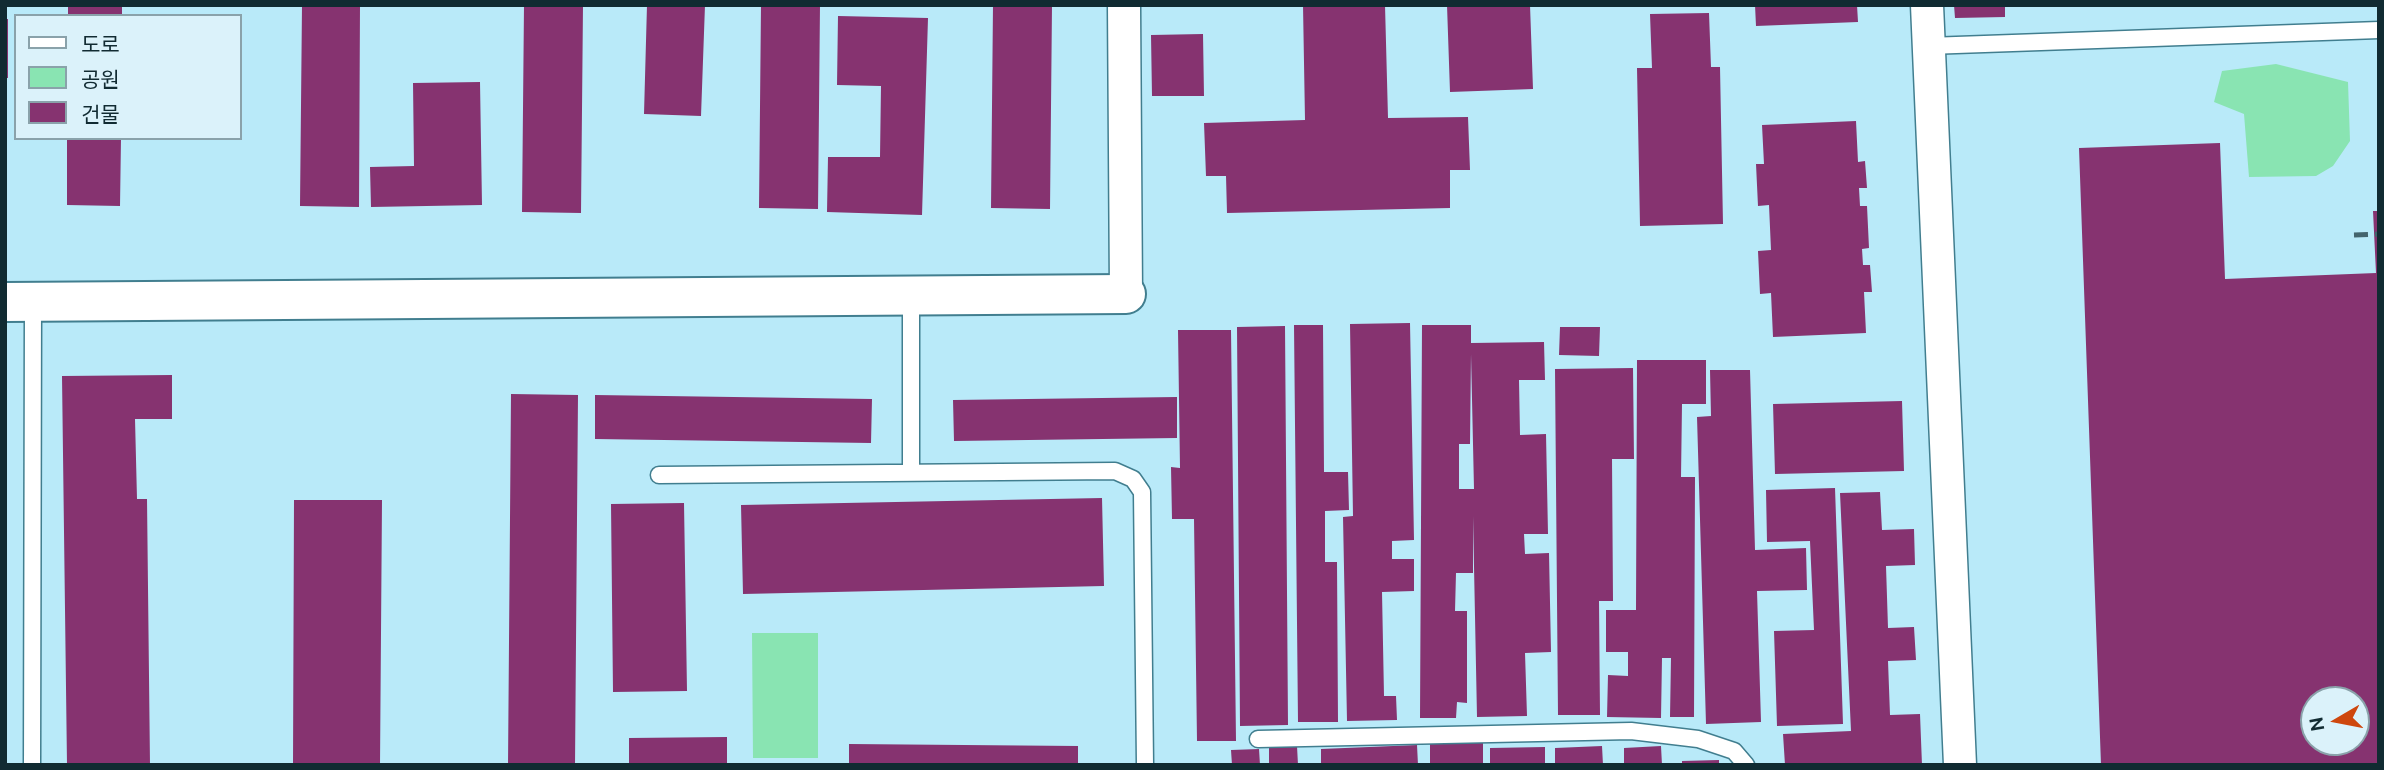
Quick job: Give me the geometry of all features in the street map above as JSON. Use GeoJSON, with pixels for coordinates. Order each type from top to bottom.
{"type":"FeatureCollection","features":[{"type":"Feature","properties":{"kind":"street"},"geometry":{"type":"LineString","coordinates":[[19,302],[1126,294],[1124,5]]}},
{"type":"Feature","properties":{"kind":"street"},"geometry":{"type":"LineString","coordinates":[[1927,5],[1960,765]]}},
{"type":"Feature","properties":{"kind":"lane"},"geometry":{"type":"LineString","coordinates":[[1928,46],[2379,30]]}},
{"type":"Feature","properties":{"kind":"lane"},"geometry":{"type":"LineString","coordinates":[[911,296],[911,472]]}},
{"type":"Feature","properties":{"kind":"lane"},"geometry":{"type":"LineString","coordinates":[[19,302],[32,765]]}},
{"type":"Feature","properties":{"kind":"lane"},"geometry":{"type":"LineString","coordinates":[[659,475],[1115,471],[1133,479],[1142,492],[1144,765]]}},
{"type":"Feature","properties":{"kind":"lane"},"geometry":{"type":"LineString","coordinates":[[1258,739],[1631,731],[1698,739],[1734,751],[1746,765]]}},
{"type":"Feature","properties":{"kind":"green space"},"geometry":{"type":"Polygon","coordinates":[[[2276,64],[2348,82],[2350,141],[2333,166],[2316,176],[2249,177],[2244,114],[2214,102],[2222,71],[2276,64]]]}},
{"type":"Feature","properties":{"kind":"green space"},"geometry":{"type":"Polygon","coordinates":[[[752,633],[818,633],[818,758],[753,758],[752,633]]]}},
{"type":"Feature","properties":{"kind":"building"},"geometry":{"type":"Polygon","coordinates":[[[68,5],[122,5],[122,14],[68,14],[68,5]]]}},
{"type":"Feature","properties":{"kind":"building"},"geometry":{"type":"Polygon","coordinates":[[[302,5],[360,5],[359,207],[300,206],[302,5]]]}},
{"type":"Feature","properties":{"kind":"building"},"geometry":{"type":"Polygon","coordinates":[[[524,5],[583,5],[581,213],[522,212],[524,5]]]}},
{"type":"Feature","properties":{"kind":"building"},"geometry":{"type":"Polygon","coordinates":[[[647,5],[705,5],[701,116],[644,114],[647,5]]]}},
{"type":"Feature","properties":{"kind":"building"},"geometry":{"type":"Polygon","coordinates":[[[761,5],[820,5],[818,209],[759,208],[761,5]]]}},
{"type":"Feature","properties":{"kind":"building"},"geometry":{"type":"Polygon","coordinates":[[[993,5],[1052,5],[1050,209],[991,208],[993,5]]]}},
{"type":"Feature","properties":{"kind":"building"},"geometry":{"type":"Polygon","coordinates":[[[1303,5],[1385,5],[1388,118],[1468,117],[1470,170],[1450,170],[1450,208],[1227,213],[1226,176],[1206,176],[1204,123],[1305,120],[1303,5]]]}},
{"type":"Feature","properties":{"kind":"building"},"geometry":{"type":"Polygon","coordinates":[[[1447,5],[1530,5],[1533,89],[1450,92],[1447,5]]]}},
{"type":"Feature","properties":{"kind":"building"},"geometry":{"type":"Polygon","coordinates":[[[1755,5],[1857,5],[1858,22],[1756,26],[1755,5]]]}},
{"type":"Feature","properties":{"kind":"building"},"geometry":{"type":"Polygon","coordinates":[[[1954,5],[2005,5],[2005,17],[1955,18],[1954,5]]]}},
{"type":"Feature","properties":{"kind":"building"},"geometry":{"type":"Polygon","coordinates":[[[1709,13],[1711,67],[1720,67],[1723,224],[1640,226],[1637,68],[1652,68],[1650,14],[1709,13]]]}},
{"type":"Feature","properties":{"kind":"building"},"geometry":{"type":"Polygon","coordinates":[[[838,16],[928,18],[922,215],[827,212],[828,157],[880,157],[881,86],[837,85],[838,16]]]}},
{"type":"Feature","properties":{"kind":"building"},"geometry":{"type":"Polygon","coordinates":[[[5,19],[8,19],[8,78],[5,78],[5,19]]]}},
{"type":"Feature","properties":{"kind":"building"},"geometry":{"type":"Polygon","coordinates":[[[1203,34],[1204,96],[1152,96],[1151,35],[1203,34]]]}},
{"type":"Feature","properties":{"kind":"building"},"geometry":{"type":"Polygon","coordinates":[[[480,82],[482,205],[371,207],[370,167],[414,166],[413,83],[480,82]]]}},
{"type":"Feature","properties":{"kind":"building"},"geometry":{"type":"Polygon","coordinates":[[[1856,121],[1858,162],[1865,161],[1867,188],[1859,188],[1860,206],[1867,206],[1869,248],[1862,249],[1863,265],[1870,265],[1872,292],[1864,292],[1866,333],[1773,337],[1771,293],[1760,294],[1758,251],[1771,250],[1769,205],[1758,206],[1756,164],[1764,164],[1762,125],[1856,121]]]}},
{"type":"Feature","properties":{"kind":"building"},"geometry":{"type":"Polygon","coordinates":[[[67,140],[121,140],[120,206],[67,205],[67,140]]]}},
{"type":"Feature","properties":{"kind":"building"},"geometry":{"type":"Polygon","coordinates":[[[2220,143],[2225,279],[2376,273],[2373,211],[2379,211],[2379,765],[2101,765],[2079,148],[2220,143]]]}},
{"type":"Feature","properties":{"kind":"building"},"geometry":{"type":"Polygon","coordinates":[[[1410,323],[1414,540],[1392,541],[1392,559],[1414,559],[1414,591],[1382,592],[1384,696],[1396,696],[1397,720],[1347,721],[1343,517],[1353,516],[1350,324],[1410,323]]]}},
{"type":"Feature","properties":{"kind":"building"},"geometry":{"type":"Polygon","coordinates":[[[1294,325],[1323,325],[1324,472],[1348,472],[1349,510],[1325,511],[1325,562],[1337,562],[1338,722],[1298,722],[1294,325]]]}},
{"type":"Feature","properties":{"kind":"building"},"geometry":{"type":"Polygon","coordinates":[[[1422,325],[1471,325],[1471,343],[1544,342],[1545,380],[1519,380],[1520,435],[1546,434],[1548,534],[1524,534],[1525,554],[1549,553],[1551,652],[1525,653],[1527,716],[1477,717],[1473,516],[1473,573],[1456,573],[1455,611],[1467,611],[1467,703],[1457,702],[1456,718],[1420,718],[1422,325]],[[1471,354],[1470,444],[1459,444],[1459,489],[1474,489],[1471,354]]]}},
{"type":"Feature","properties":{"kind":"building"},"geometry":{"type":"Polygon","coordinates":[[[1285,326],[1288,725],[1240,726],[1237,327],[1285,326]]]}},
{"type":"Feature","properties":{"kind":"building"},"geometry":{"type":"Polygon","coordinates":[[[1560,327],[1600,327],[1599,356],[1559,355],[1560,327]]]}},
{"type":"Feature","properties":{"kind":"building"},"geometry":{"type":"Polygon","coordinates":[[[1178,330],[1231,330],[1236,741],[1197,741],[1194,519],[1172,519],[1171,467],[1180,468],[1178,330]]]}},
{"type":"Feature","properties":{"kind":"building"},"geometry":{"type":"Polygon","coordinates":[[[1637,360],[1706,360],[1706,404],[1682,404],[1681,477],[1695,477],[1694,717],[1670,717],[1671,658],[1662,658],[1661,718],[1607,717],[1608,675],[1628,676],[1628,652],[1606,652],[1606,610],[1636,610],[1637,360]]]}},
{"type":"Feature","properties":{"kind":"building"},"geometry":{"type":"Polygon","coordinates":[[[1633,368],[1634,459],[1612,459],[1613,601],[1599,601],[1600,715],[1558,715],[1555,369],[1633,368]]]}},
{"type":"Feature","properties":{"kind":"building"},"geometry":{"type":"Polygon","coordinates":[[[1710,370],[1750,370],[1755,550],[1806,548],[1807,590],[1757,591],[1761,722],[1706,724],[1697,417],[1711,416],[1710,370]]]}},
{"type":"Feature","properties":{"kind":"building"},"geometry":{"type":"Polygon","coordinates":[[[172,375],[172,419],[135,419],[137,499],[147,499],[150,765],[67,765],[62,376],[172,375]]]}},
{"type":"Feature","properties":{"kind":"building"},"geometry":{"type":"Polygon","coordinates":[[[511,394],[578,395],[575,765],[508,765],[511,394]]]}},
{"type":"Feature","properties":{"kind":"building"},"geometry":{"type":"Polygon","coordinates":[[[595,395],[872,399],[871,443],[595,439],[595,395]]]}},
{"type":"Feature","properties":{"kind":"building"},"geometry":{"type":"Polygon","coordinates":[[[1177,397],[1177,438],[954,441],[953,400],[1177,397]]]}},
{"type":"Feature","properties":{"kind":"building"},"geometry":{"type":"Polygon","coordinates":[[[1902,401],[1904,471],[1775,474],[1773,404],[1902,401]]]}},
{"type":"Feature","properties":{"kind":"building"},"geometry":{"type":"Polygon","coordinates":[[[1835,488],[1843,724],[1777,726],[1774,631],[1814,630],[1810,541],[1767,542],[1766,490],[1835,488]]]}},
{"type":"Feature","properties":{"kind":"building"},"geometry":{"type":"Polygon","coordinates":[[[1880,492],[1882,530],[1914,529],[1915,565],[1886,566],[1888,628],[1914,627],[1916,660],[1888,661],[1890,715],[1920,714],[1922,765],[1785,765],[1783,734],[1851,731],[1840,493],[1880,492]]]}},
{"type":"Feature","properties":{"kind":"building"},"geometry":{"type":"Polygon","coordinates":[[[1102,498],[1104,586],[743,594],[741,505],[1102,498]]]}},
{"type":"Feature","properties":{"kind":"building"},"geometry":{"type":"Polygon","coordinates":[[[294,500],[382,500],[380,765],[293,765],[294,500]]]}},
{"type":"Feature","properties":{"kind":"building"},"geometry":{"type":"Polygon","coordinates":[[[684,503],[687,691],[613,692],[611,504],[684,503]]]}},
{"type":"Feature","properties":{"kind":"building"},"geometry":{"type":"Polygon","coordinates":[[[727,737],[727,765],[629,765],[629,738],[727,737]]]}},
{"type":"Feature","properties":{"kind":"building"},"geometry":{"type":"Polygon","coordinates":[[[1483,742],[1483,765],[1430,765],[1430,743],[1483,742]]]}},
{"type":"Feature","properties":{"kind":"building"},"geometry":{"type":"Polygon","coordinates":[[[849,744],[1078,746],[1078,765],[849,765],[849,744]]]}},
{"type":"Feature","properties":{"kind":"building"},"geometry":{"type":"Polygon","coordinates":[[[1417,745],[1418,765],[1321,765],[1321,749],[1417,745]]]}},
{"type":"Feature","properties":{"kind":"building"},"geometry":{"type":"Polygon","coordinates":[[[1297,746],[1298,765],[1269,765],[1269,747],[1297,746]]]}},
{"type":"Feature","properties":{"kind":"building"},"geometry":{"type":"Polygon","coordinates":[[[1602,746],[1603,765],[1555,765],[1555,748],[1602,746]]]}},
{"type":"Feature","properties":{"kind":"building"},"geometry":{"type":"Polygon","coordinates":[[[1661,746],[1662,765],[1624,765],[1624,748],[1661,746]]]}},
{"type":"Feature","properties":{"kind":"building"},"geometry":{"type":"Polygon","coordinates":[[[1545,747],[1545,765],[1490,765],[1490,748],[1545,747]]]}},
{"type":"Feature","properties":{"kind":"building"},"geometry":{"type":"Polygon","coordinates":[[[1259,749],[1260,765],[1232,765],[1231,750],[1259,749]]]}},
{"type":"Feature","properties":{"kind":"building"},"geometry":{"type":"Polygon","coordinates":[[[1719,760],[1719,765],[1682,765],[1682,761],[1719,760]]]}},
{"type":"Feature","properties":{"kind":"railway"},"geometry":{"type":"LineString","coordinates":[[2354,235],[2379,234]]}}]}
